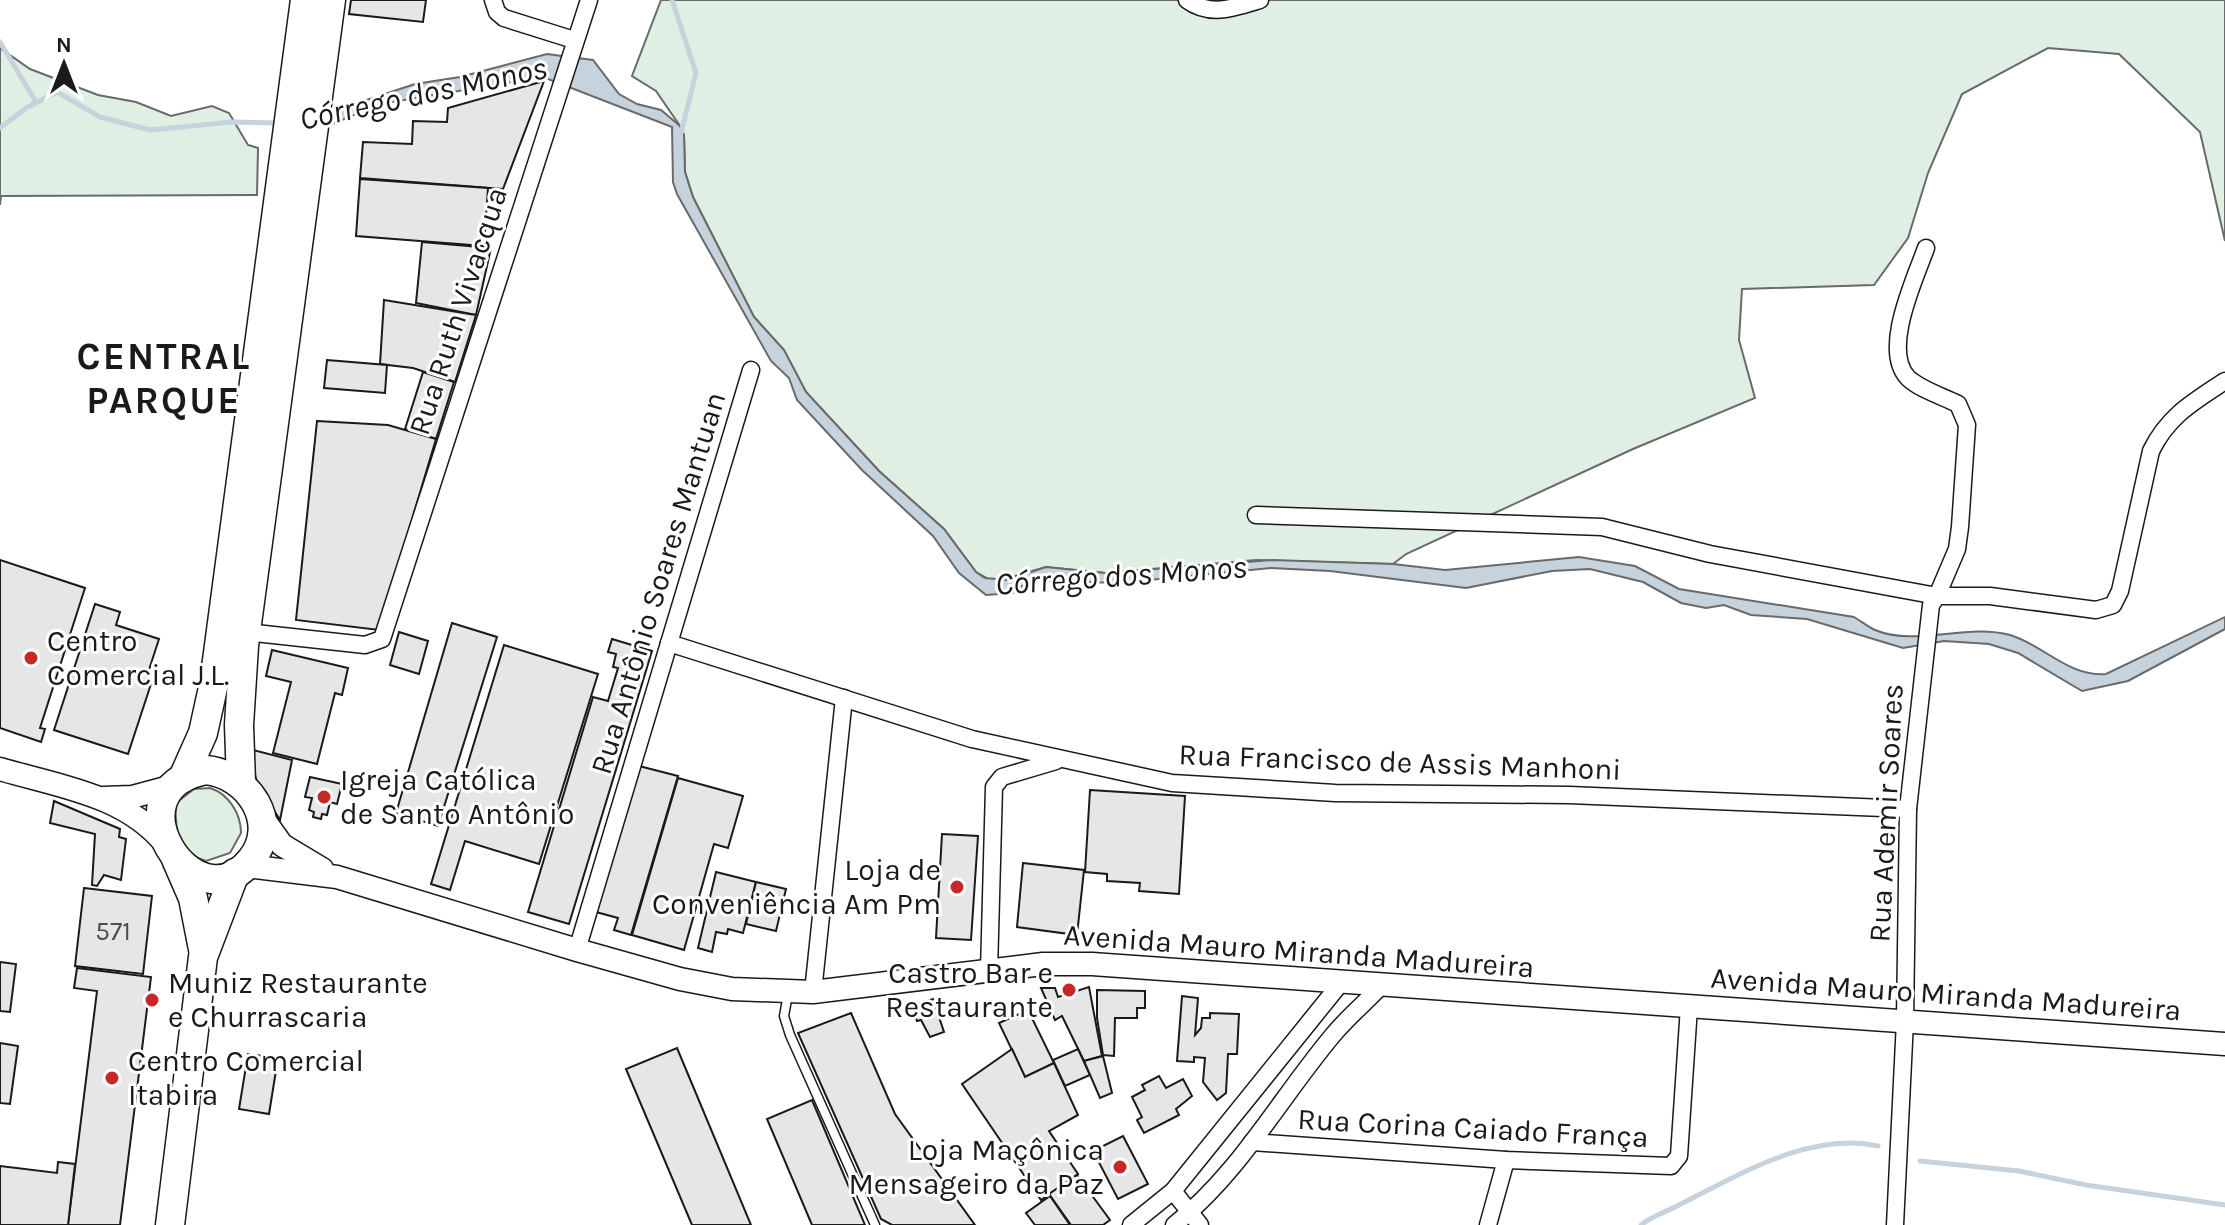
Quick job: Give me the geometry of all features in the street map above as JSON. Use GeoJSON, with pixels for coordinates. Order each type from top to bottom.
{"type":"FeatureCollection","features":[{"type":"Feature","properties":{"kind":"highway"},"geometry":{"type":"LineString","coordinates":[[305,0],[305,98]]}},
{"type":"Feature","properties":{"kind":"highway"},"geometry":{"type":"LineString","coordinates":[[241,782],[240,685],[298,151],[305,98],[331,0]]}},
{"type":"Feature","properties":{"kind":"highway"},"geometry":{"type":"LineString","coordinates":[[203,957],[193,898],[160,820],[162,808],[194,756],[210,708],[298,151]]}},
{"type":"Feature","properties":{"kind":"highway"},"geometry":{"type":"LineString","coordinates":[[170,1225],[203,957],[241,870],[262,836],[260,814],[241,782],[230,775],[206,770],[178,782]]}},
{"type":"Feature","properties":{"kind":"highway"},"geometry":{"type":"LineString","coordinates":[[173,854],[196,875],[209,878],[241,870]]}},
{"type":"Feature","properties":{"kind":"main road"},"geometry":{"type":"LineString","coordinates":[[0,769],[99,798],[132,813],[173,854]]}},
{"type":"Feature","properties":{"kind":"main road"},"geometry":{"type":"LineString","coordinates":[[99,798],[132,797],[178,782]]}},
{"type":"Feature","properties":{"kind":"main road"},"geometry":{"type":"LineString","coordinates":[[260,814],[282,845],[337,877]]}},
{"type":"Feature","properties":{"kind":"main road"},"geometry":{"type":"LineString","coordinates":[[241,870],[337,877]]}},
{"type":"Feature","properties":{"kind":"main road","name":"Avenida Mauro Miranda Madureira"},"geometry":{"type":"LineString","coordinates":[[337,877],[577,950],[680,979],[732,989],[813,992],[1043,964],[1092,964],[1380,987],[2225,1044]]}},
{"type":"Feature","properties":{"kind":"street"},"geometry":{"type":"LineString","coordinates":[[493,0],[497,12],[504,18],[572,46]]}},
{"type":"Feature","properties":{"kind":"street","name":"Rua Ruth Vivacqua"},"geometry":{"type":"LineString","coordinates":[[246,632],[365,645],[382,639],[558,87],[589,0]]}},
{"type":"Feature","properties":{"kind":"street"},"geometry":{"type":"LineString","coordinates":[[1187,0],[1205,10],[1216,11],[1260,0]]}},
{"type":"Feature","properties":{"kind":"street","name":"Rua Ademir Soares"},"geometry":{"type":"LineString","coordinates":[[1895,1225],[1905,1021],[1908,809],[1927,623],[1957,549],[1967,425],[1958,404],[1907,377],[1899,363],[1899,328],[1926,248]]}},
{"type":"Feature","properties":{"kind":"street","name":"Rua Antônio Soares Mantuan"},"geometry":{"type":"LineString","coordinates":[[577,950],[751,370]]}},
{"type":"Feature","properties":{"kind":"street"},"geometry":{"type":"LineString","coordinates":[[1256,515],[1602,527],[1710,554],[1937,596],[2014,598],[2096,610],[2113,605],[2120,591],[2151,451],[2160,432],[2173,415],[2225,381]]}},
{"type":"Feature","properties":{"kind":"street","name":"Rua Francisco de Assis Manhoni"},"geometry":{"type":"LineString","coordinates":[[669,643],[972,739],[1172,783],[1320,792],[1569,795],[1908,809]]}},
{"type":"Feature","properties":{"kind":"street"},"geometry":{"type":"LineString","coordinates":[[813,992],[844,698]]}},
{"type":"Feature","properties":{"kind":"street"},"geometry":{"type":"LineString","coordinates":[[989,971],[994,787],[1002,777],[1057,760]]}},
{"type":"Feature","properties":{"kind":"street"},"geometry":{"type":"LineString","coordinates":[[1131,1225],[1173,1191],[1340,984]]}},
{"type":"Feature","properties":{"kind":"street"},"geometry":{"type":"LineString","coordinates":[[1174,1225],[1196,1218],[1333,1035],[1380,987]]}},
{"type":"Feature","properties":{"kind":"street","name":"Rua Corina Caiado França"},"geometry":{"type":"LineString","coordinates":[[1252,1142],[1506,1160],[1652,1167],[1676,1163],[1689,1007]]}},
{"type":"Feature","properties":{"kind":"street"},"geometry":{"type":"LineString","coordinates":[[1488,1225],[1506,1160]]}},
{"type":"Feature","properties":{"kind":"street"},"geometry":{"type":"LineString","coordinates":[[1173,1191],[1196,1218]]}},
{"type":"Feature","properties":{"kind":"lane"},"geometry":{"type":"LineString","coordinates":[[788,993],[784,1016],[790,1035],[875,1225]]}},
{"type":"Feature","properties":{"kind":"green space"},"geometry":{"type":"Polygon","coordinates":[[[661,0],[2225,0],[2225,241],[2200,132],[2119,54],[2048,48],[1962,94],[1928,173],[1908,238],[1874,285],[1742,289],[1739,340],[1755,398],[1633,449],[1406,554],[1393,564],[1256,560],[1105,573],[1046,567],[994,582],[976,572],[944,529],[879,471],[806,392],[784,350],[754,317],[693,197],[685,172],[684,135],[680,126],[656,91],[632,76],[661,0]]]}},
{"type":"Feature","properties":{"kind":"green space"},"geometry":{"type":"Polygon","coordinates":[[[0,48],[30,69],[98,95],[136,102],[171,116],[212,106],[229,113],[248,145],[258,148],[257,195],[1,196],[0,205],[0,48]]]}},
{"type":"Feature","properties":{"kind":"green space"},"geometry":{"type":"Polygon","coordinates":[[[210,788],[223,795],[233,806],[241,833],[230,853],[206,861],[197,858],[180,839],[176,803],[194,789],[210,788]]]}},
{"type":"Feature","properties":{"kind":"water"},"geometry":{"type":"Polygon","coordinates":[[[547,54],[593,60],[619,94],[637,104],[661,110],[680,126],[684,135],[685,172],[693,197],[754,317],[784,350],[806,392],[879,471],[944,529],[976,572],[985,578],[1007,580],[1046,567],[1105,573],[1272,560],[1393,564],[1445,570],[1579,557],[1635,566],[1679,589],[1854,617],[1872,629],[1891,635],[1993,632],[2010,635],[2068,666],[2092,674],[2106,674],[2225,617],[2225,629],[2128,681],[2082,691],[2018,653],[1989,644],[1944,641],[1903,648],[1807,619],[1751,615],[1724,605],[1706,608],[1681,603],[1643,582],[1590,569],[1552,571],[1466,588],[1330,571],[1271,568],[1118,583],[1030,580],[1013,593],[986,595],[959,573],[933,536],[862,470],[797,400],[789,378],[771,361],[677,194],[673,182],[672,127],[543,77],[380,104],[335,123],[336,110],[415,84],[460,77],[547,54]]]}},
{"type":"Feature","properties":{"kind":"building"},"geometry":{"type":"Polygon","coordinates":[[[351,0],[426,0],[423,22],[349,14],[351,0]]]}},
{"type":"Feature","properties":{"kind":"building"},"geometry":{"type":"Polygon","coordinates":[[[544,81],[503,189],[360,178],[363,142],[412,144],[413,121],[447,122],[448,108],[544,81]]]}},
{"type":"Feature","properties":{"kind":"building"},"geometry":{"type":"Polygon","coordinates":[[[360,179],[488,188],[484,246],[356,236],[360,179]]]}},
{"type":"Feature","properties":{"kind":"building"},"geometry":{"type":"Polygon","coordinates":[[[422,242],[491,248],[476,315],[416,303],[422,242]]]}},
{"type":"Feature","properties":{"kind":"building"},"geometry":{"type":"Polygon","coordinates":[[[384,300],[476,315],[455,382],[413,368],[380,364],[384,300]]]}},
{"type":"Feature","properties":{"kind":"building"},"geometry":{"type":"Polygon","coordinates":[[[327,360],[387,365],[385,393],[324,388],[327,360]]]}},
{"type":"Feature","properties":{"kind":"building"},"geometry":{"type":"Polygon","coordinates":[[[423,372],[454,382],[436,439],[405,429],[423,372]]]}},
{"type":"Feature","properties":{"kind":"building"},"geometry":{"type":"Polygon","coordinates":[[[317,421],[388,425],[436,439],[379,630],[296,620],[317,421]]]}},
{"type":"Feature","properties":{"kind":"building","name":"Centro Comercial J.L."},"geometry":{"type":"Polygon","coordinates":[[[0,560],[85,588],[40,728],[45,729],[41,742],[0,728],[0,560]]]}},
{"type":"Feature","properties":{"kind":"building"},"geometry":{"type":"Polygon","coordinates":[[[95,604],[120,612],[116,625],[159,639],[145,682],[151,684],[128,754],[54,730],[95,604]]]}},
{"type":"Feature","properties":{"kind":"building"},"geometry":{"type":"Polygon","coordinates":[[[452,623],[497,637],[438,826],[396,813],[452,623]]]}},
{"type":"Feature","properties":{"kind":"building"},"geometry":{"type":"Polygon","coordinates":[[[399,632],[428,641],[419,674],[390,665],[399,632]]]}},
{"type":"Feature","properties":{"kind":"building"},"geometry":{"type":"Polygon","coordinates":[[[612,639],[652,651],[569,924],[528,912],[593,697],[608,701],[618,668],[613,667],[616,654],[608,652],[612,639]]]}},
{"type":"Feature","properties":{"kind":"building"},"geometry":{"type":"Polygon","coordinates":[[[504,645],[598,674],[539,864],[465,841],[450,890],[431,884],[504,645]]]}},
{"type":"Feature","properties":{"kind":"building"},"geometry":{"type":"Polygon","coordinates":[[[272,650],[348,668],[342,695],[335,693],[317,764],[273,753],[291,682],[266,676],[272,650]]]}},
{"type":"Feature","properties":{"kind":"building"},"geometry":{"type":"Polygon","coordinates":[[[249,749],[292,760],[280,820],[257,783],[249,749]]]}},
{"type":"Feature","properties":{"kind":"building"},"geometry":{"type":"Polygon","coordinates":[[[639,766],[678,776],[631,935],[614,930],[618,918],[596,912],[639,766]]]}},
{"type":"Feature","properties":{"kind":"building","name":"Igreja Católica de Santo Antônio"},"geometry":{"type":"Polygon","coordinates":[[[310,777],[342,784],[337,804],[330,802],[327,815],[322,814],[321,819],[313,817],[314,812],[309,810],[312,798],[305,797],[310,777]]]}},
{"type":"Feature","properties":{"kind":"building"},"geometry":{"type":"Polygon","coordinates":[[[678,778],[743,796],[728,848],[714,844],[684,950],[632,935],[678,778]]]}},
{"type":"Feature","properties":{"kind":"building"},"geometry":{"type":"Polygon","coordinates":[[[1090,790],[1185,796],[1179,894],[1139,891],[1140,883],[1107,881],[1107,874],[1085,872],[1090,790]]]}},
{"type":"Feature","properties":{"kind":"building"},"geometry":{"type":"Polygon","coordinates":[[[54,801],[120,829],[119,837],[126,839],[121,880],[104,875],[97,886],[92,885],[95,834],[50,823],[54,801]]]}},
{"type":"Feature","properties":{"kind":"building","name":"Loja de Conveniência Am Pm"},"geometry":{"type":"Polygon","coordinates":[[[942,834],[978,836],[971,940],[936,938],[942,834]]]}},
{"type":"Feature","properties":{"kind":"building"},"geometry":{"type":"Polygon","coordinates":[[[1023,863],[1084,870],[1077,935],[1017,927],[1023,863]]]}},
{"type":"Feature","properties":{"kind":"building"},"geometry":{"type":"Polygon","coordinates":[[[716,872],[756,882],[743,933],[728,929],[727,934],[716,932],[712,952],[698,948],[716,872]]]}},
{"type":"Feature","properties":{"kind":"building"},"geometry":{"type":"Polygon","coordinates":[[[756,882],[786,889],[776,931],[746,924],[756,882]]]}},
{"type":"Feature","properties":{"kind":"building"},"geometry":{"type":"Polygon","coordinates":[[[84,888],[152,896],[143,974],[75,966],[84,888]]]}},
{"type":"Feature","properties":{"kind":"building"},"geometry":{"type":"Polygon","coordinates":[[[0,962],[16,964],[10,1012],[0,1011],[0,962]]]}},
{"type":"Feature","properties":{"kind":"building","name":"Centro Comercial Itabira"},"geometry":{"type":"Polygon","coordinates":[[[77,968],[151,977],[120,1225],[68,1225],[97,991],[74,988],[77,968]]]}},
{"type":"Feature","properties":{"kind":"building"},"geometry":{"type":"Polygon","coordinates":[[[1089,987],[1102,1056],[1084,1061],[1062,1016],[1055,1020],[1041,988],[1055,988],[1058,997],[1089,987]]]}},
{"type":"Feature","properties":{"kind":"building"},"geometry":{"type":"Polygon","coordinates":[[[1097,990],[1145,991],[1145,1008],[1137,1008],[1137,1018],[1115,1018],[1114,1056],[1103,1055],[1097,1018],[1097,990]]]}},
{"type":"Feature","properties":{"kind":"building"},"geometry":{"type":"Polygon","coordinates":[[[1182,996],[1198,998],[1195,1035],[1201,1028],[1202,1018],[1210,1018],[1210,1013],[1239,1014],[1237,1054],[1228,1054],[1226,1093],[1217,1100],[1203,1082],[1205,1058],[1194,1057],[1194,1062],[1177,1061],[1182,996]]]}},
{"type":"Feature","properties":{"kind":"building"},"geometry":{"type":"Polygon","coordinates":[[[933,999],[944,1032],[930,1037],[921,1020],[917,1021],[912,1006],[933,999]]]}},
{"type":"Feature","properties":{"kind":"building"},"geometry":{"type":"Polygon","coordinates":[[[1028,1010],[1054,1063],[1025,1077],[999,1023],[1028,1010]]]}},
{"type":"Feature","properties":{"kind":"building"},"geometry":{"type":"Polygon","coordinates":[[[851,1013],[895,1114],[975,1225],[892,1225],[881,1219],[798,1033],[851,1013]]]}},
{"type":"Feature","properties":{"kind":"building"},"geometry":{"type":"Polygon","coordinates":[[[0,1043],[18,1046],[10,1104],[0,1103],[0,1043]]]}},
{"type":"Feature","properties":{"kind":"building"},"geometry":{"type":"Polygon","coordinates":[[[677,1048],[751,1225],[692,1225],[626,1069],[677,1048]]]}},
{"type":"Feature","properties":{"kind":"building"},"geometry":{"type":"Polygon","coordinates":[[[1012,1049],[1025,1077],[1054,1063],[1078,1115],[1049,1131],[1078,1174],[1041,1200],[962,1084],[1012,1049]]]}},
{"type":"Feature","properties":{"kind":"building"},"geometry":{"type":"Polygon","coordinates":[[[1078,1049],[1090,1075],[1065,1086],[1053,1060],[1078,1049]]]}},
{"type":"Feature","properties":{"kind":"building"},"geometry":{"type":"Polygon","coordinates":[[[248,1054],[278,1058],[269,1114],[239,1109],[248,1054]]]}},
{"type":"Feature","properties":{"kind":"building"},"geometry":{"type":"Polygon","coordinates":[[[1103,1056],[1112,1093],[1100,1098],[1084,1061],[1103,1056]]]}},
{"type":"Feature","properties":{"kind":"building"},"geometry":{"type":"Polygon","coordinates":[[[1159,1076],[1166,1088],[1183,1079],[1192,1096],[1176,1109],[1179,1115],[1144,1133],[1137,1120],[1142,1117],[1132,1097],[1145,1090],[1142,1085],[1159,1076]]]}},
{"type":"Feature","properties":{"kind":"building"},"geometry":{"type":"Polygon","coordinates":[[[812,1100],[865,1225],[812,1225],[767,1119],[812,1100]]]}},
{"type":"Feature","properties":{"kind":"building","name":"Loja Maçônica Mensageiro da Paz"},"geometry":{"type":"Polygon","coordinates":[[[1123,1136],[1148,1184],[1118,1199],[1093,1151],[1123,1136]]]}},
{"type":"Feature","properties":{"kind":"building"},"geometry":{"type":"Polygon","coordinates":[[[58,1162],[75,1164],[68,1225],[0,1225],[0,1166],[57,1173],[58,1162]]]}},
{"type":"Feature","properties":{"kind":"building"},"geometry":{"type":"Polygon","coordinates":[[[1077,1175],[1110,1220],[1103,1225],[1071,1225],[1049,1194],[1077,1175]]]}},
{"type":"Feature","properties":{"kind":"building"},"geometry":{"type":"Polygon","coordinates":[[[1050,1196],[1070,1225],[1035,1225],[1026,1213],[1050,1196]]]}},
{"type":"Feature","properties":{"kind":"waterway"},"geometry":{"type":"LineString","coordinates":[[672,0],[696,73],[681,133]]}},
{"type":"Feature","properties":{"kind":"waterway"},"geometry":{"type":"LineString","coordinates":[[0,42],[36,102]]}},
{"type":"Feature","properties":{"kind":"waterway","name":"Córrego dos Monos"},"geometry":{"type":"LineString","coordinates":[[0,128],[26,108],[57,92],[100,117],[150,130],[232,122],[278,123]]}},
{"type":"Feature","properties":{"kind":"waterway"},"geometry":{"type":"LineString","coordinates":[[1641,1225],[1749,1170],[1800,1150],[1852,1143],[1878,1146]]}},
{"type":"Feature","properties":{"kind":"waterway"},"geometry":{"type":"LineString","coordinates":[[1920,1161],[2019,1171],[2086,1185],[2225,1205]]}},
{"type":"Feature","properties":{"kind":"place","name":"Centro Comercial J.L."},"geometry":{"type":"Point","coordinates":[31,658]}},
{"type":"Feature","properties":{"kind":"place","name":"Igreja Católica de Santo Antônio"},"geometry":{"type":"Point","coordinates":[324,797]}},
{"type":"Feature","properties":{"kind":"place","name":"Loja de Conveniência Am Pm"},"geometry":{"type":"Point","coordinates":[957,887]}},
{"type":"Feature","properties":{"kind":"place","name":"Castro Bar e Restaurante"},"geometry":{"type":"Point","coordinates":[1069,990]}},
{"type":"Feature","properties":{"kind":"place","name":"Muniz Restaurante e Churrascaria"},"geometry":{"type":"Point","coordinates":[152,1000]}},
{"type":"Feature","properties":{"kind":"place","name":"Centro Comercial Itabira"},"geometry":{"type":"Point","coordinates":[112,1078]}},
{"type":"Feature","properties":{"kind":"place","name":"Loja Maçônica Mensageiro da Paz"},"geometry":{"type":"Point","coordinates":[1120,1167]}},
{"type":"Feature","properties":{"kind":"district","name":"CENTRAL PARQUE"},"geometry":{"type":"Point","coordinates":[164,378]}}]}
